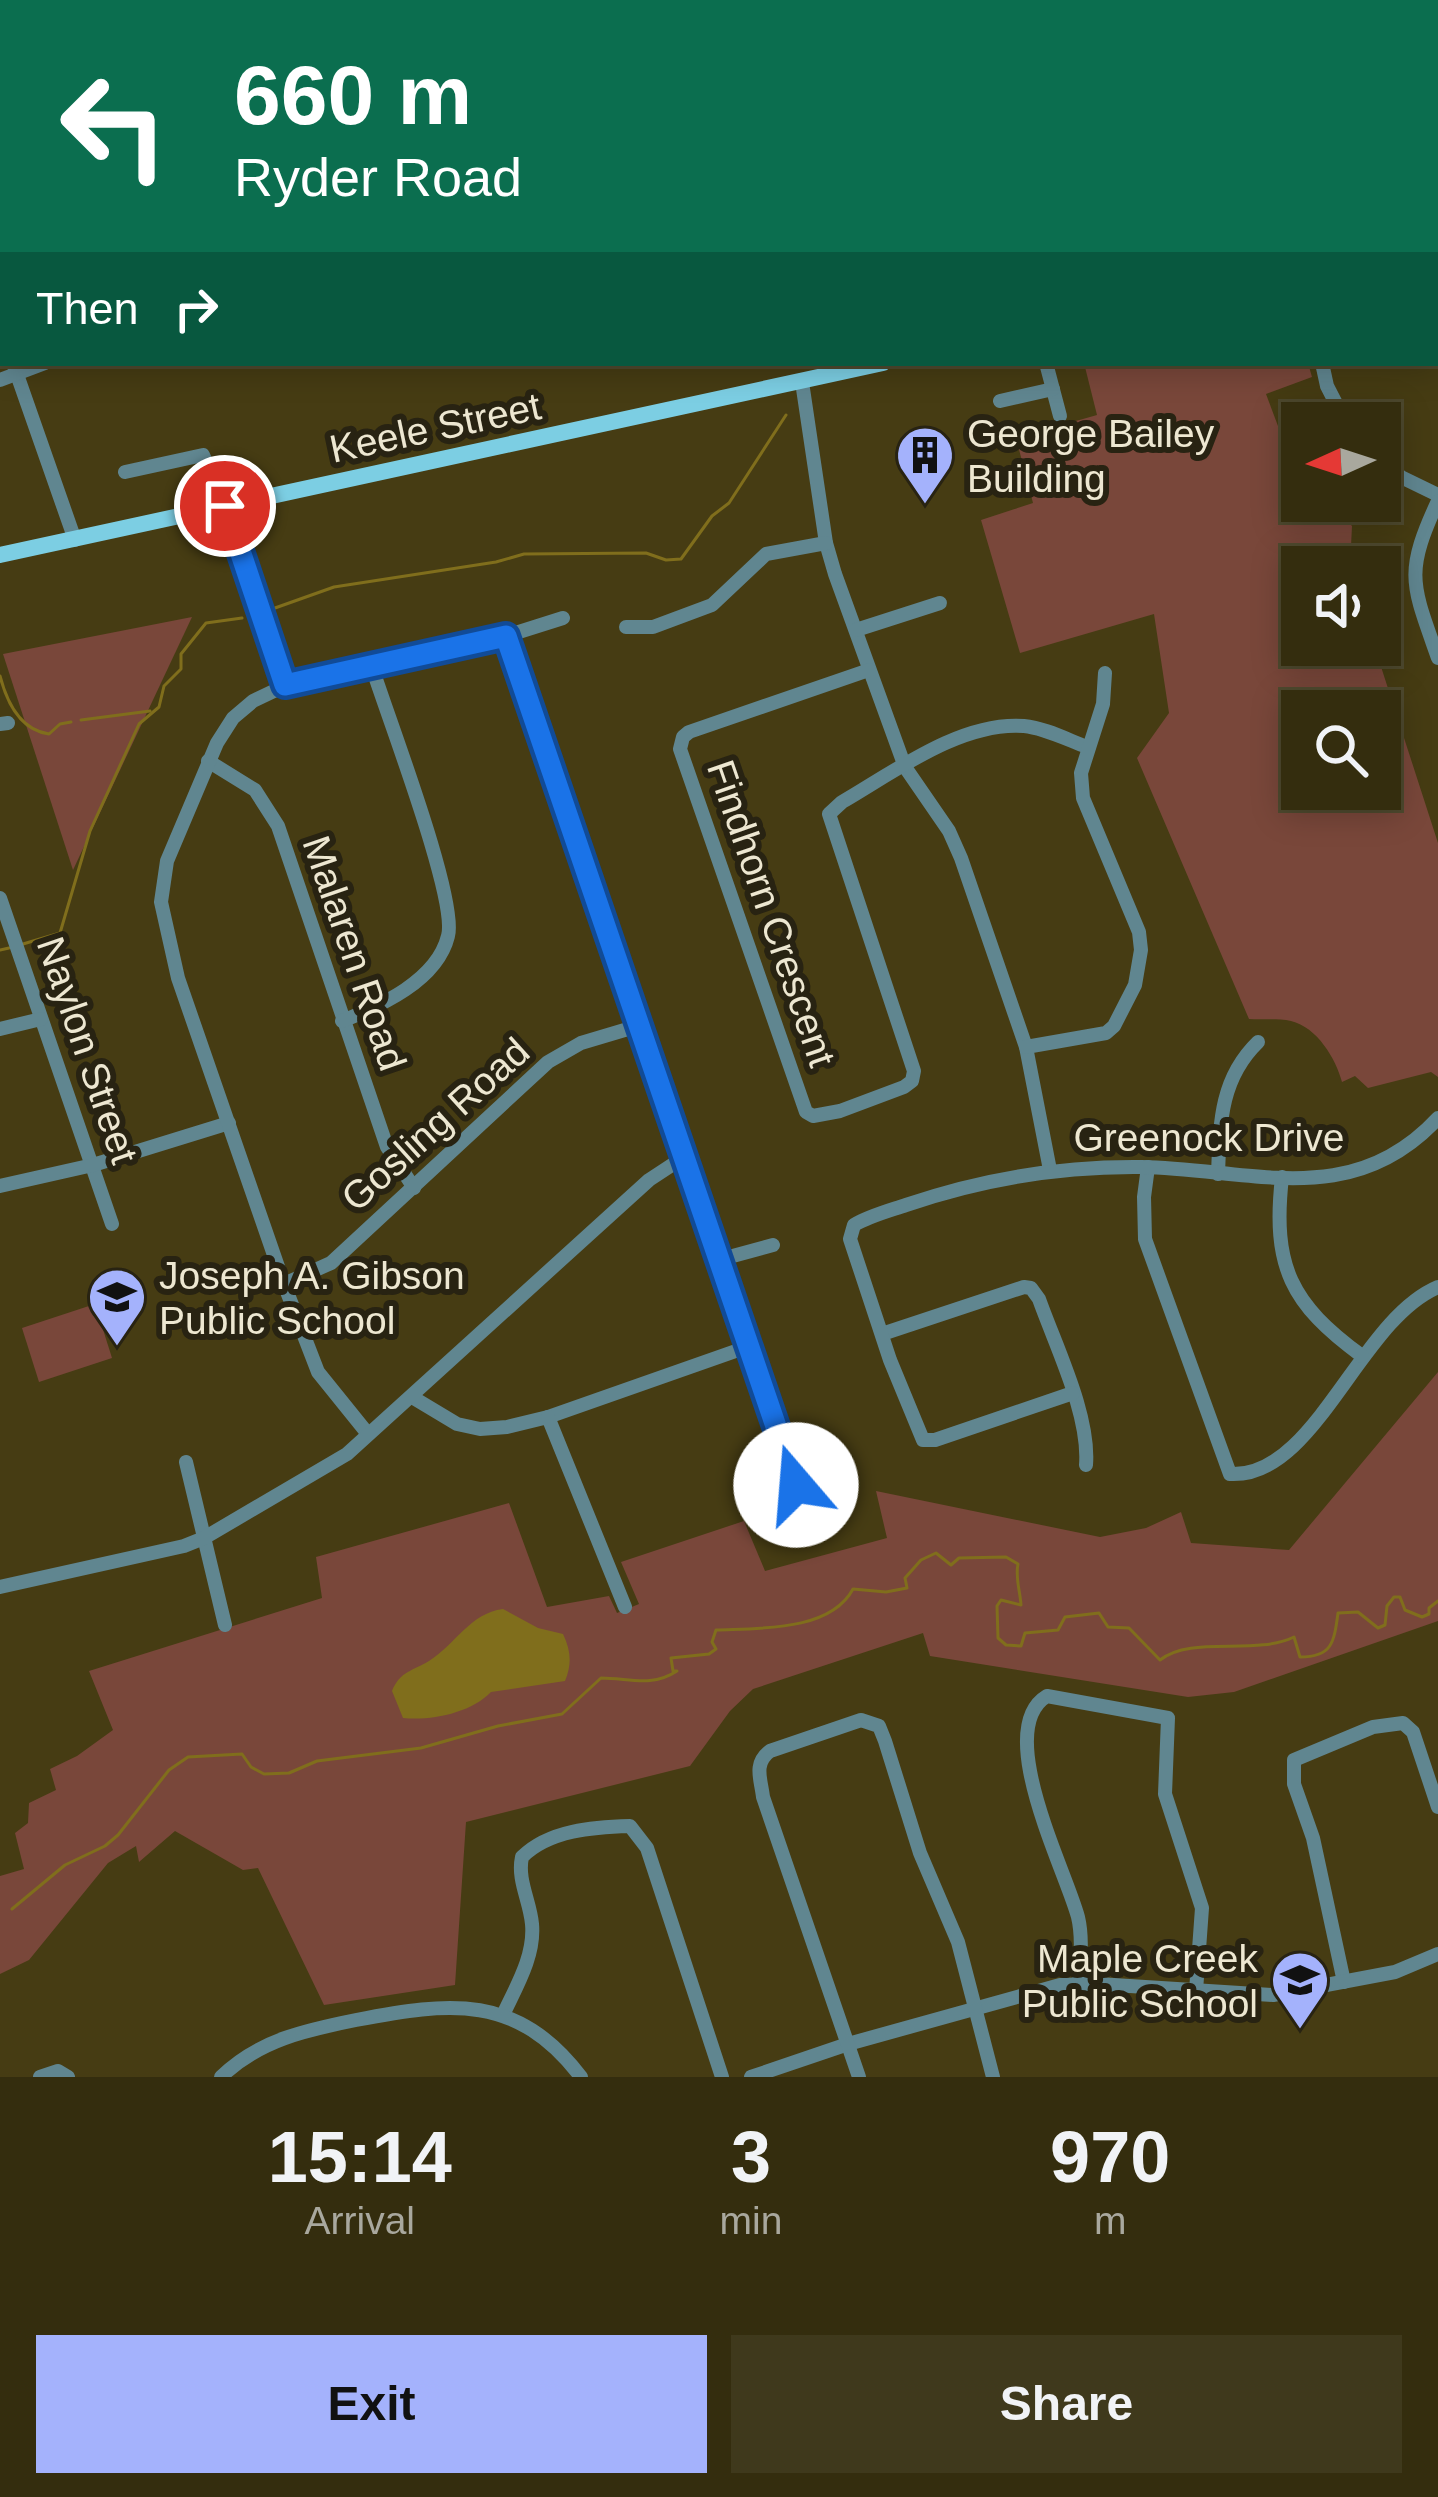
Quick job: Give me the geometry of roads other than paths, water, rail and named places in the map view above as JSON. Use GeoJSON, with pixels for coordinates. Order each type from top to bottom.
{"type":"FeatureCollection","features":[{"type":"Feature","properties":{"kind":"main road","name":"Keele Street"},"geometry":{"type":"LineString","coordinates":[[0,555],[870,366]]}},
{"type":"Feature","properties":{"kind":"street"},"geometry":{"type":"LineString","coordinates":[[1047,366],[1060,416]]}},
{"type":"Feature","properties":{"kind":"street"},"geometry":{"type":"LineString","coordinates":[[1323,366],[1335,402]]}},
{"type":"Feature","properties":{"kind":"street"},"geometry":{"type":"LineString","coordinates":[[0,380],[14,368],[75,540]]}},
{"type":"Feature","properties":{"kind":"street"},"geometry":{"type":"LineString","coordinates":[[802,382],[826,544],[905,767],[950,831],[1027,1047],[1050,1170]]}},
{"type":"Feature","properties":{"kind":"street"},"geometry":{"type":"LineString","coordinates":[[1000,401],[1053,389]]}},
{"type":"Feature","properties":{"kind":"street"},"geometry":{"type":"LineString","coordinates":[[125,472],[203,455],[285,685]]}},
{"type":"Feature","properties":{"kind":"street"},"geometry":{"type":"LineString","coordinates":[[1401,477],[1438,498],[1413,569],[1418,602],[1438,658]]}},
{"type":"Feature","properties":{"kind":"street"},"geometry":{"type":"LineString","coordinates":[[626,627],[653,627],[712,604],[766,554],[826,544]]}},
{"type":"Feature","properties":{"kind":"street"},"geometry":{"type":"LineString","coordinates":[[856,630],[940,604]]}},
{"type":"Feature","properties":{"kind":"street"},"geometry":{"type":"LineString","coordinates":[[368,1434],[318,1372],[284,1284],[178,978],[161,902],[167,861],[208,761],[233,718],[253,701],[285,685],[506,636],[562,618]]}},
{"type":"Feature","properties":{"kind":"street"},"geometry":{"type":"LineString","coordinates":[[506,636],[796,1485]]}},
{"type":"Feature","properties":{"kind":"street"},"geometry":{"type":"LineString","coordinates":[[342,1022],[389,1001],[417,979],[438,958],[449,934],[439,871],[372,667]]}},
{"type":"Feature","properties":{"kind":"street","name":"Findhorn Crescent"},"geometry":{"type":"LineString","coordinates":[[869,670],[689,732],[680,749],[806,1112],[813,1116],[840,1111],[911,1081],[914,1071],[829,814],[905,767]]}},
{"type":"Feature","properties":{"kind":"street"},"geometry":{"type":"LineString","coordinates":[[1027,1047],[1106,1033],[1124,1010],[1140,965],[1138,932],[1083,798],[1081,773],[1103,704],[1105,673]]}},
{"type":"Feature","properties":{"kind":"street"},"geometry":{"type":"LineString","coordinates":[[905,767],[960,739],[1003,728],[1025,726],[1087,747]]}},
{"type":"Feature","properties":{"kind":"street","name":"Malaren Road"},"geometry":{"type":"LineString","coordinates":[[208,761],[263,797],[278,826],[387,1147],[414,1188]]}},
{"type":"Feature","properties":{"kind":"street","name":"Naylon Street"},"geometry":{"type":"LineString","coordinates":[[0,898],[112,1225]]}},
{"type":"Feature","properties":{"kind":"street"},"geometry":{"type":"LineString","coordinates":[[0,1029],[41,1019]]}},
{"type":"Feature","properties":{"kind":"street","name":"Gosling Road"},"geometry":{"type":"LineString","coordinates":[[284,1284],[331,1263],[548,1062],[581,1043],[638,1026]]}},
{"type":"Feature","properties":{"kind":"street"},"geometry":{"type":"LineString","coordinates":[[1218,1174],[1226,1090],[1241,1059],[1258,1042]]}},
{"type":"Feature","properties":{"kind":"street","name":"Greenock Drive"},"geometry":{"type":"LineString","coordinates":[[1072,1394],[935,1440],[922,1440],[850,1239],[854,1225],[953,1189],[1050,1170],[1148,1167],[1340,1177],[1401,1151],[1438,1118]]}},
{"type":"Feature","properties":{"kind":"street"},"geometry":{"type":"LineString","coordinates":[[0,1186],[93,1165],[229,1124]]}},
{"type":"Feature","properties":{"kind":"street"},"geometry":{"type":"LineString","coordinates":[[0,1587],[204,1538],[319,1473],[412,1397],[621,1204],[683,1157]]}},
{"type":"Feature","properties":{"kind":"street"},"geometry":{"type":"LineString","coordinates":[[1148,1167],[1145,1239],[1230,1474],[1249,1472],[1283,1457],[1412,1301],[1438,1287]]}},
{"type":"Feature","properties":{"kind":"street"},"geometry":{"type":"LineString","coordinates":[[1282,1177],[1282,1246],[1292,1282],[1313,1317],[1362,1356]]}},
{"type":"Feature","properties":{"kind":"street"},"geometry":{"type":"LineString","coordinates":[[718,1260],[773,1245]]}},
{"type":"Feature","properties":{"kind":"street"},"geometry":{"type":"LineString","coordinates":[[882,1334],[1030,1288],[1039,1299],[1072,1394],[1086,1439],[1086,1465]]}},
{"type":"Feature","properties":{"kind":"street"},"geometry":{"type":"LineString","coordinates":[[412,1397],[434,1414],[480,1429],[548,1417],[750,1346]]}},
{"type":"Feature","properties":{"kind":"street"},"geometry":{"type":"LineString","coordinates":[[548,1417],[625,1607]]}},
{"type":"Feature","properties":{"kind":"street"},"geometry":{"type":"LineString","coordinates":[[186,1462],[224,1624]]}},
{"type":"Feature","properties":{"kind":"street"},"geometry":{"type":"LineString","coordinates":[[1079,1983],[1078,1919],[1028,1765],[1033,1712],[1047,1696],[1168,1718],[1166,1794],[1202,1908],[1196,1991]]}},
{"type":"Feature","properties":{"kind":"street"},"geometry":{"type":"LineString","coordinates":[[859,2077],[758,1772],[770,1750],[861,1720],[879,1726],[882,1733],[920,1853],[958,1942],[993,2077]]}},
{"type":"Feature","properties":{"kind":"street"},"geometry":{"type":"LineString","coordinates":[[1344,1982],[1313,1838],[1294,1784],[1294,1760],[1373,1727],[1403,1723],[1413,1732],[1438,1807]]}},
{"type":"Feature","properties":{"kind":"street"},"geometry":{"type":"LineString","coordinates":[[503,2015],[530,1954],[533,1935],[522,1857],[549,1840],[583,1829],[630,1826],[647,1848],[722,2077]]}},
{"type":"Feature","properties":{"kind":"street"},"geometry":{"type":"LineString","coordinates":[[751,2077],[848,2044],[1079,1983],[1274,1995],[1413,1967],[1438,1954]]}},
{"type":"Feature","properties":{"kind":"street"},"geometry":{"type":"LineString","coordinates":[[221,2077],[270,2042],[328,2025],[429,2007],[464,2006],[503,2015],[553,2043],[581,2077]]}},
{"type":"Feature","properties":{"kind":"street"},"geometry":{"type":"LineString","coordinates":[[40,2077],[58,2071],[68,2077]]}},
{"type":"Feature","properties":{"kind":"waterway"},"geometry":{"type":"LineString","coordinates":[[275,608],[334,587],[524,554],[646,553],[681,559],[712,516],[729,503],[786,415]]}},
{"type":"Feature","properties":{"kind":"waterway"},"geometry":{"type":"LineString","coordinates":[[23,944],[60,933],[90,831],[139,724],[159,707],[164,686],[181,669],[181,654],[206,623],[242,618]]}},
{"type":"Feature","properties":{"kind":"waterway"},"geometry":{"type":"LineString","coordinates":[[0,676],[11,705],[30,727],[49,734],[71,722]]}},
{"type":"Feature","properties":{"kind":"waterway"},"geometry":{"type":"LineString","coordinates":[[81,720],[150,711]]}},
{"type":"Feature","properties":{"kind":"waterway"},"geometry":{"type":"LineString","coordinates":[[0,950],[9,948]]}},
{"type":"Feature","properties":{"kind":"waterway"},"geometry":{"type":"LineString","coordinates":[[12,1909],[65,1865],[118,1835],[169,1770],[188,1757],[242,1754],[264,1774],[289,1773],[317,1761],[421,1748],[562,1714],[601,1678],[658,1679],[677,1671],[673,1671],[671,1658],[709,1654],[716,1649],[712,1642],[716,1630],[792,1625],[828,1613],[853,1589],[886,1592],[907,1588],[905,1578],[921,1560],[936,1553],[951,1565],[959,1558],[1006,1557],[1018,1564],[1021,1605],[1001,1600],[997,1606],[998,1638],[1006,1645],[1021,1646],[1025,1633],[1058,1630],[1065,1617],[1099,1613],[1108,1627],[1129,1628],[1160,1660],[1189,1649],[1261,1645],[1294,1637],[1300,1657],[1311,1656],[1330,1646],[1338,1613],[1358,1612],[1378,1628],[1385,1625],[1387,1606],[1394,1597],[1400,1597],[1405,1610],[1422,1617],[1438,1601]]}},
{"type":"Feature","properties":{"kind":"place","name":"George Bailey Building"},"geometry":{"type":"Point","coordinates":[925,506]}},
{"type":"Feature","properties":{"kind":"place","name":"Joseph A. Gibson Public School"},"geometry":{"type":"Point","coordinates":[117,1348]}},
{"type":"Feature","properties":{"kind":"place","name":"Maple Creek Public School"},"geometry":{"type":"Point","coordinates":[1300,2031]}}]}
